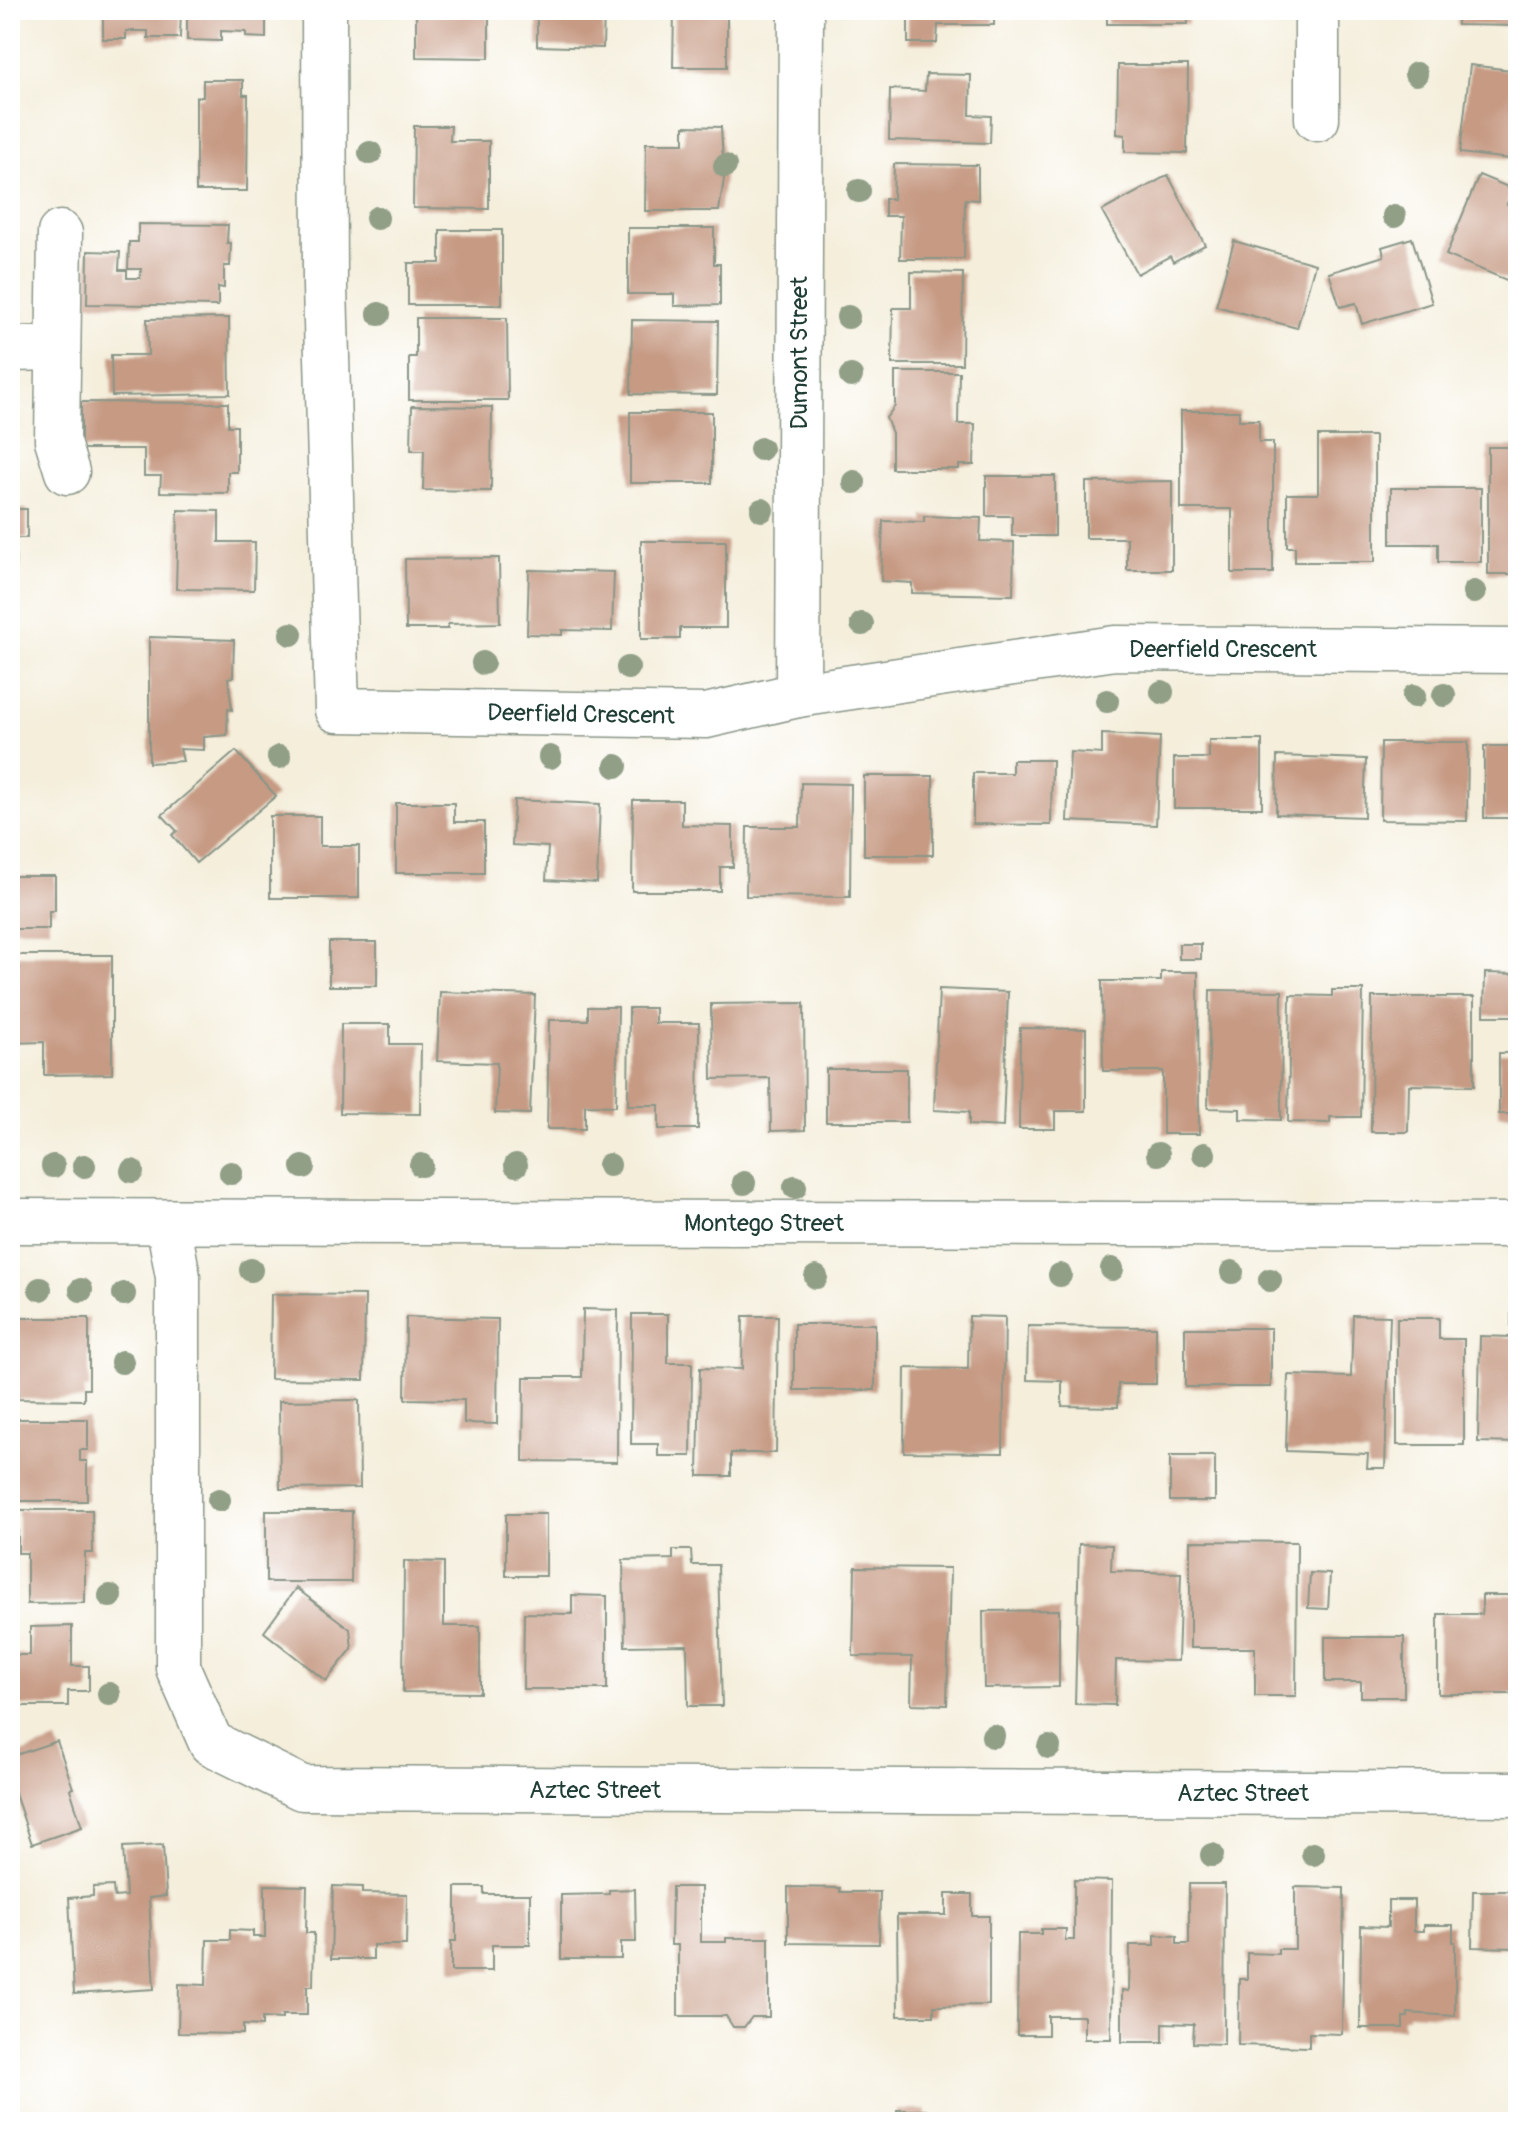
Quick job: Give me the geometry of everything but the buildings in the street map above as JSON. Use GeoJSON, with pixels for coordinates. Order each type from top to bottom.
{"type":"FeatureCollection","features":[{"type":"Feature","properties":{"kind":"street","name":"Deerfield Crescent"},"geometry":{"type":"LineString","coordinates":[[324,10],[325,286],[337,710],[706,716],[798,695],[1115,648],[1518,651]]}},
{"type":"Feature","properties":{"kind":"street","name":"Dumont Street"},"geometry":{"type":"LineString","coordinates":[[798,695],[801,10]]}},
{"type":"Feature","properties":{"kind":"street"},"geometry":{"type":"LineString","coordinates":[[1317,10],[1317,119]]}},
{"type":"Feature","properties":{"kind":"street"},"geometry":{"type":"LineString","coordinates":[[60,233],[57,440],[67,472]]}},
{"type":"Feature","properties":{"kind":"street"},"geometry":{"type":"LineString","coordinates":[[10,349],[58,348]]}},
{"type":"Feature","properties":{"kind":"street","name":"Montego Street"},"geometry":{"type":"LineString","coordinates":[[10,1221],[1518,1225]]}},
{"type":"Feature","properties":{"kind":"street","name":"Aztec Street"},"geometry":{"type":"LineString","coordinates":[[168,1222],[178,1277],[178,1668],[211,1743],[302,1788],[1518,1794]]}}]}
